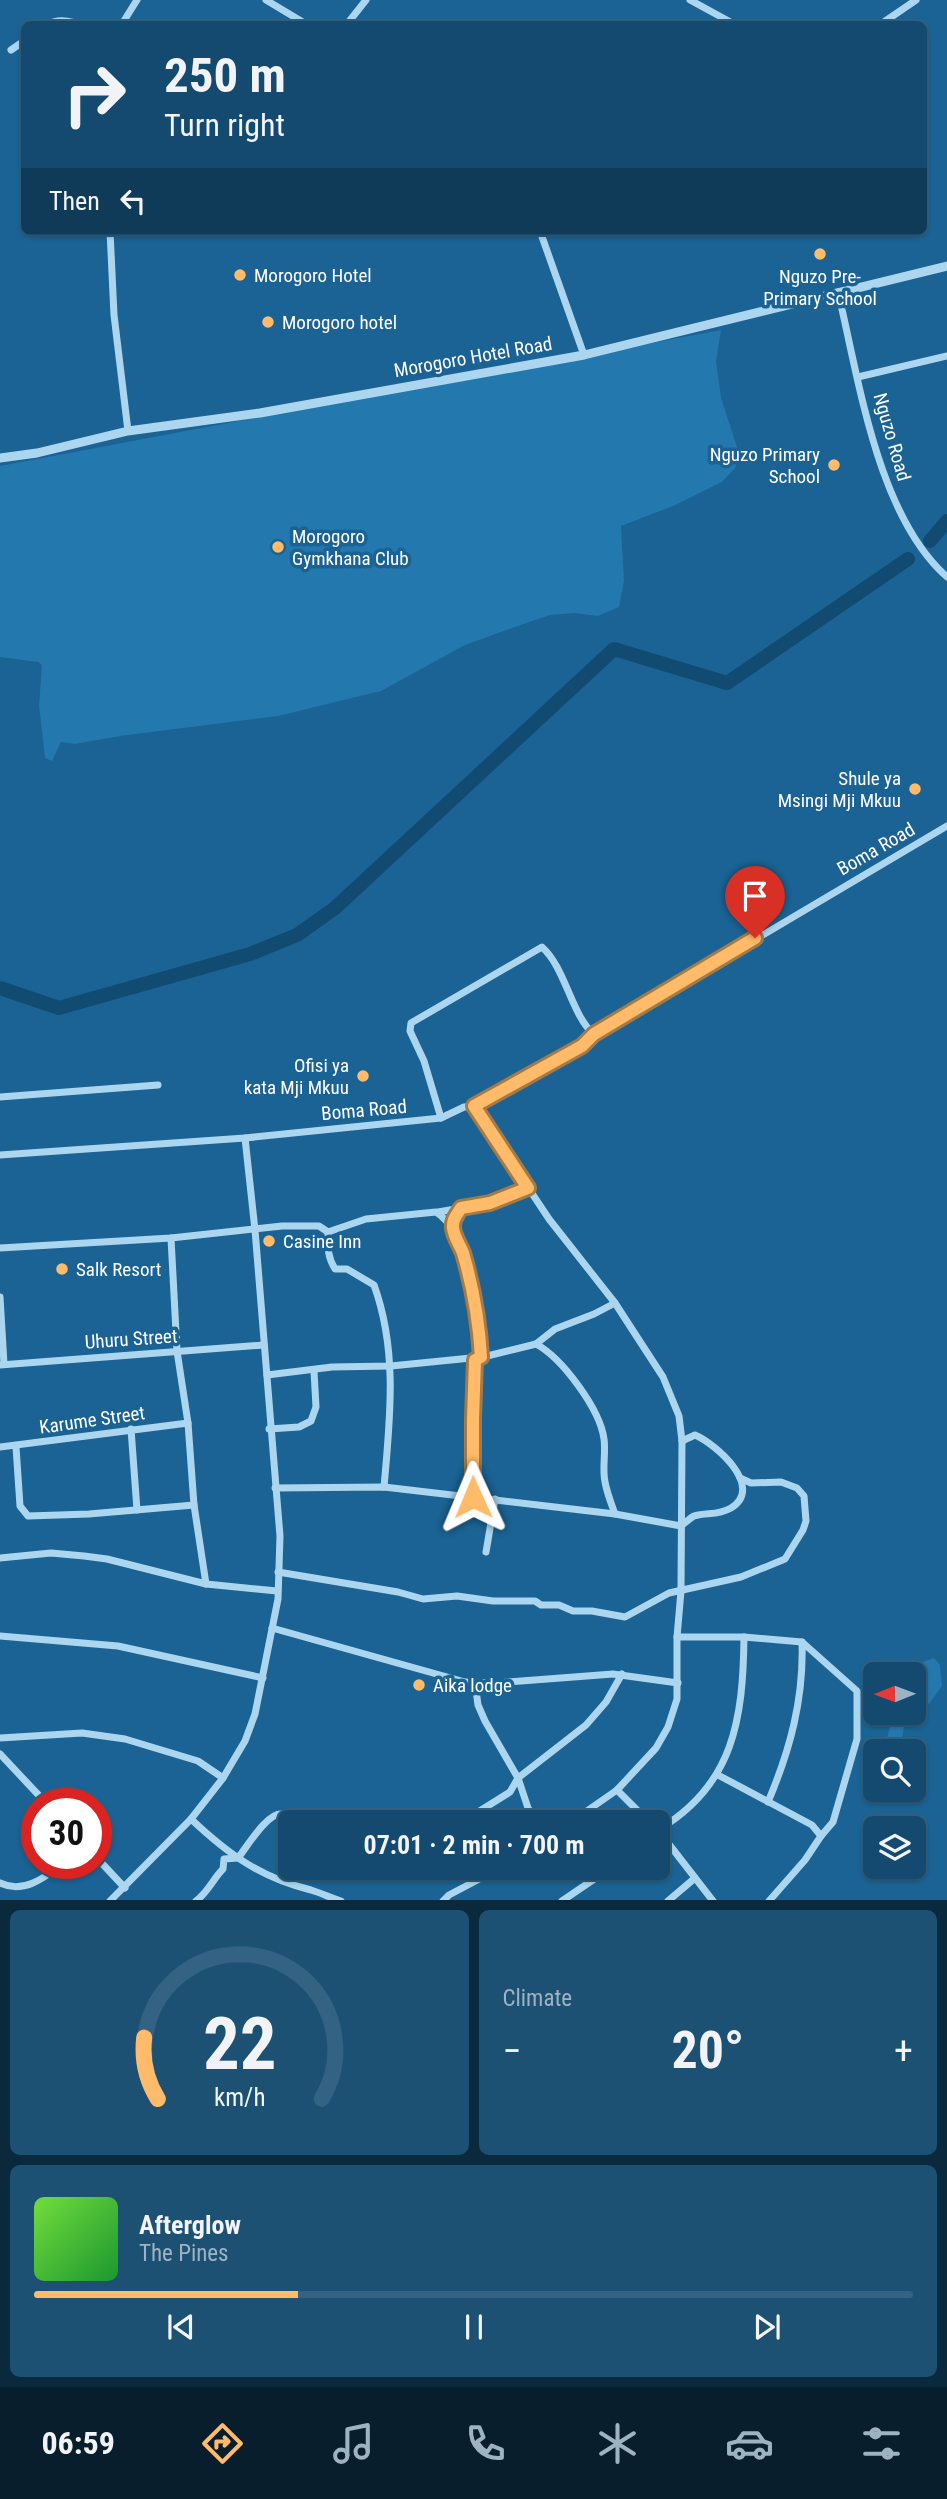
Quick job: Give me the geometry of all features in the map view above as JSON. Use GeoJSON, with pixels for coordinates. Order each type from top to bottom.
{"type":"FeatureCollection","features":[{"type":"Feature","properties":{"kind":"street"},"geometry":{"type":"LineString","coordinates":[[124,21],[137,0]]}},
{"type":"Feature","properties":{"kind":"street"},"geometry":{"type":"LineString","coordinates":[[265,0],[301,21]]}},
{"type":"Feature","properties":{"kind":"street"},"geometry":{"type":"LineString","coordinates":[[348,21],[366,0]]}},
{"type":"Feature","properties":{"kind":"street"},"geometry":{"type":"LineString","coordinates":[[690,0],[728,21]]}},
{"type":"Feature","properties":{"kind":"street"},"geometry":{"type":"LineString","coordinates":[[885,21],[916,0]]}},
{"type":"Feature","properties":{"kind":"street"},"geometry":{"type":"LineString","coordinates":[[11,50],[21,43]]}},
{"type":"Feature","properties":{"kind":"street"},"geometry":{"type":"LineString","coordinates":[[110,235],[114,315],[128,431]]}},
{"type":"Feature","properties":{"kind":"street"},"geometry":{"type":"LineString","coordinates":[[541,235],[584,355]]}},
{"type":"Feature","properties":{"kind":"street","name":"Morogoro Hotel Road"},"geometry":{"type":"LineString","coordinates":[[0,458],[37,453],[128,431],[260,412],[584,355],[947,266]]}},
{"type":"Feature","properties":{"kind":"street","name":"Nguzo Road"},"geometry":{"type":"LineString","coordinates":[[838,292],[887,484],[917,541],[947,577]]}},
{"type":"Feature","properties":{"kind":"street"},"geometry":{"type":"LineString","coordinates":[[858,377],[947,356]]}},
{"type":"Feature","properties":{"kind":"street","name":"Boma Road"},"geometry":{"type":"LineString","coordinates":[[0,1155],[245,1138],[441,1118],[464,1107],[474,1106],[582,1046],[594,1034],[947,826]]}},
{"type":"Feature","properties":{"kind":"street"},"geometry":{"type":"LineString","coordinates":[[441,1118],[424,1061],[410,1031],[411,1023],[538,948],[542,947],[552,958],[584,1025],[594,1034]]}},
{"type":"Feature","properties":{"kind":"street"},"geometry":{"type":"LineString","coordinates":[[0,1097],[158,1085]]}},
{"type":"Feature","properties":{"kind":"street"},"geometry":{"type":"LineString","coordinates":[[474,1106],[570,1247],[615,1303],[670,1392],[679,1416],[682,1441],[681,1591],[677,1637],[677,1699],[656,1748],[617,1790],[588,1810]]}},
{"type":"Feature","properties":{"kind":"street"},"geometry":{"type":"LineString","coordinates":[[110,1900],[125,1888],[191,1819],[223,1778],[245,1741],[255,1714],[272,1628],[280,1536],[245,1138]]}},
{"type":"Feature","properties":{"kind":"street"},"geometry":{"type":"LineString","coordinates":[[328,1232],[366,1219],[490,1203],[528,1188]]}},
{"type":"Feature","properties":{"kind":"street"},"geometry":{"type":"LineString","coordinates":[[453,1230],[453,1219],[461,1208]]}},
{"type":"Feature","properties":{"kind":"street"},"geometry":{"type":"LineString","coordinates":[[436,1212],[445,1218],[453,1230],[462,1251],[471,1289],[478,1358],[473,1419],[473,1497]]}},
{"type":"Feature","properties":{"kind":"street"},"geometry":{"type":"LineString","coordinates":[[0,1248],[172,1238],[282,1226],[319,1226],[328,1232]]}},
{"type":"Feature","properties":{"kind":"street"},"geometry":{"type":"LineString","coordinates":[[328,1232],[327,1253],[335,1269],[347,1269],[374,1285],[386,1331],[391,1366],[391,1409],[384,1487]]}},
{"type":"Feature","properties":{"kind":"street"},"geometry":{"type":"LineString","coordinates":[[172,1238],[177,1351],[188,1423],[194,1505],[206,1584]]}},
{"type":"Feature","properties":{"kind":"street"},"geometry":{"type":"LineString","coordinates":[[0,1297],[2,1364]]}},
{"type":"Feature","properties":{"kind":"street"},"geometry":{"type":"LineString","coordinates":[[267,1375],[332,1367],[391,1366],[478,1358],[536,1344],[555,1329],[615,1303]]}},
{"type":"Feature","properties":{"kind":"street"},"geometry":{"type":"LineString","coordinates":[[536,1344],[548,1350],[560,1362],[597,1415],[605,1441],[604,1481],[615,1514]]}},
{"type":"Feature","properties":{"kind":"street","name":"Uhuru Street"},"geometry":{"type":"LineString","coordinates":[[2,1364],[264,1345]]}},
{"type":"Feature","properties":{"kind":"street"},"geometry":{"type":"LineString","coordinates":[[269,1429],[299,1427],[311,1421],[316,1407],[314,1371]]}},
{"type":"Feature","properties":{"kind":"street","name":"Karume Street"},"geometry":{"type":"LineString","coordinates":[[0,1447],[188,1423]]}},
{"type":"Feature","properties":{"kind":"street"},"geometry":{"type":"LineString","coordinates":[[131,1429],[137,1510]]}},
{"type":"Feature","properties":{"kind":"street"},"geometry":{"type":"LineString","coordinates":[[275,1488],[384,1487],[615,1514],[681,1525],[694,1516],[715,1514],[737,1503],[741,1492],[740,1478],[734,1464],[710,1443],[695,1435],[682,1441]]}},
{"type":"Feature","properties":{"kind":"street"},"geometry":{"type":"LineString","coordinates":[[16,1447],[20,1506],[25,1514],[36,1517],[194,1505]]}},
{"type":"Feature","properties":{"kind":"street"},"geometry":{"type":"LineString","coordinates":[[278,1572],[398,1592],[423,1599],[457,1596],[493,1601],[535,1601],[541,1605],[559,1605],[573,1611],[625,1617],[658,1598],[741,1577],[785,1559],[806,1521],[804,1496],[800,1490],[781,1482],[751,1483],[740,1478]]}},
{"type":"Feature","properties":{"kind":"street"},"geometry":{"type":"LineString","coordinates":[[486,1552],[495,1499]]}},
{"type":"Feature","properties":{"kind":"street"},"geometry":{"type":"LineString","coordinates":[[0,1558],[51,1553],[84,1556],[107,1559],[206,1584],[277,1591]]}},
{"type":"Feature","properties":{"kind":"street"},"geometry":{"type":"LineString","coordinates":[[272,1628],[449,1679],[475,1683],[622,1674],[678,1683]]}},
{"type":"Feature","properties":{"kind":"street"},"geometry":{"type":"LineString","coordinates":[[0,1636],[118,1646],[263,1678]]}},
{"type":"Feature","properties":{"kind":"street"},"geometry":{"type":"LineString","coordinates":[[677,1637],[744,1637],[802,1642],[857,1691],[857,1739],[833,1822],[805,1860],[769,1900]]}},
{"type":"Feature","properties":{"kind":"street"},"geometry":{"type":"LineString","coordinates":[[670,1823],[681,1817],[718,1775],[738,1714],[744,1674],[744,1637]]}},
{"type":"Feature","properties":{"kind":"street"},"geometry":{"type":"LineString","coordinates":[[768,1802],[786,1758],[796,1721],[803,1664],[802,1642]]}},
{"type":"Feature","properties":{"kind":"street"},"geometry":{"type":"LineString","coordinates":[[481,1810],[510,1792],[518,1778],[596,1715],[622,1674]]}},
{"type":"Feature","properties":{"kind":"street"},"geometry":{"type":"LineString","coordinates":[[475,1683],[478,1705],[518,1778],[529,1810]]}},
{"type":"Feature","properties":{"kind":"street"},"geometry":{"type":"LineString","coordinates":[[0,1738],[82,1733],[125,1739],[198,1761],[223,1778]]}},
{"type":"Feature","properties":{"kind":"street"},"geometry":{"type":"LineString","coordinates":[[0,1754],[32,1788]]}},
{"type":"Feature","properties":{"kind":"street"},"geometry":{"type":"LineString","coordinates":[[718,1775],[812,1825],[821,1836]]}},
{"type":"Feature","properties":{"kind":"street"},"geometry":{"type":"LineString","coordinates":[[617,1790],[637,1810]]}},
{"type":"Feature","properties":{"kind":"street"},"geometry":{"type":"LineString","coordinates":[[238,1858],[258,1833],[260,1826],[278,1815]]}},
{"type":"Feature","properties":{"kind":"street"},"geometry":{"type":"LineString","coordinates":[[191,1819],[220,1847],[278,1881],[341,1900]]}},
{"type":"Feature","properties":{"kind":"street"},"geometry":{"type":"LineString","coordinates":[[670,1846],[713,1900]]}},
{"type":"Feature","properties":{"kind":"street"},"geometry":{"type":"LineString","coordinates":[[196,1900],[205,1893],[213,1878],[223,1868],[224,1858],[238,1858]]}},
{"type":"Feature","properties":{"kind":"street"},"geometry":{"type":"LineString","coordinates":[[112,1874],[125,1888]]}},
{"type":"Feature","properties":{"kind":"street"},"geometry":{"type":"LineString","coordinates":[[668,1900],[695,1878]]}},
{"type":"Feature","properties":{"kind":"street"},"geometry":{"type":"LineString","coordinates":[[0,1883],[9,1887],[25,1886],[40,1879]]}},
{"type":"Feature","properties":{"kind":"street"},"geometry":{"type":"LineString","coordinates":[[443,1900],[477,1880]]}},
{"type":"Feature","properties":{"kind":"street"},"geometry":{"type":"LineString","coordinates":[[562,1900],[592,1880]]}},
{"type":"Feature","properties":{"kind":"shaded area"},"geometry":{"type":"Polygon","coordinates":[[[721,330],[716,361],[721,398],[740,456],[735,468],[722,482],[673,506],[621,526],[624,581],[619,607],[598,616],[574,613],[550,615],[518,626],[465,645],[381,691],[278,716],[75,744],[61,742],[52,761],[45,758],[39,705],[42,665],[38,662],[0,657],[0,466],[721,330]]]}},
{"type":"Feature","properties":{"kind":"shaded area"},"geometry":{"type":"Polygon","coordinates":[[[934,1658],[940,1665],[942,1686],[929,1704],[926,1701],[926,1662],[922,1662],[934,1658]]]}},
{"type":"Feature","properties":{"kind":"shaded area"},"geometry":{"type":"Polygon","coordinates":[[[890,1726],[904,1726],[902,1739],[887,1739],[890,1726]]]}},
{"type":"Feature","properties":{"kind":"waterway"},"geometry":{"type":"LineString","coordinates":[[930,541],[947,521]]}},
{"type":"Feature","properties":{"kind":"waterway"},"geometry":{"type":"LineString","coordinates":[[0,988],[59,1008],[250,954],[297,935],[335,908],[614,649],[727,683],[908,559]]}},
{"type":"Feature","properties":{"kind":"place","name":"Nguzo Pre- Primary School"},"geometry":{"type":"Point","coordinates":[820,254]}},
{"type":"Feature","properties":{"kind":"place","name":"Morogoro Hotel"},"geometry":{"type":"Point","coordinates":[240,275]}},
{"type":"Feature","properties":{"kind":"place","name":"Morogoro hotel"},"geometry":{"type":"Point","coordinates":[268,322]}},
{"type":"Feature","properties":{"kind":"place","name":"Nguzo Primary School"},"geometry":{"type":"Point","coordinates":[834,465]}},
{"type":"Feature","properties":{"kind":"place","name":"Morogoro Gymkhana Club"},"geometry":{"type":"Point","coordinates":[278,547]}},
{"type":"Feature","properties":{"kind":"place","name":"Shule ya Msingi Mji Mkuu"},"geometry":{"type":"Point","coordinates":[915,789]}},
{"type":"Feature","properties":{"kind":"place","name":"Ofisi ya kata Mji Mkuu"},"geometry":{"type":"Point","coordinates":[363,1076]}},
{"type":"Feature","properties":{"kind":"place","name":"Casine Inn"},"geometry":{"type":"Point","coordinates":[269,1241]}},
{"type":"Feature","properties":{"kind":"place","name":"Salk Resort"},"geometry":{"type":"Point","coordinates":[62,1269]}},
{"type":"Feature","properties":{"kind":"place","name":"Aika lodge"},"geometry":{"type":"Point","coordinates":[419,1685]}},
{"type":"Feature","properties":{"kind":"route"},"geometry":{"type":"LineString","coordinates":[[473,1497],[475,1360],[481,1357],[480,1338],[462,1251],[453,1230],[453,1219],[461,1208],[490,1203],[528,1188],[474,1106],[582,1046],[594,1034],[755,938]]}}]}
